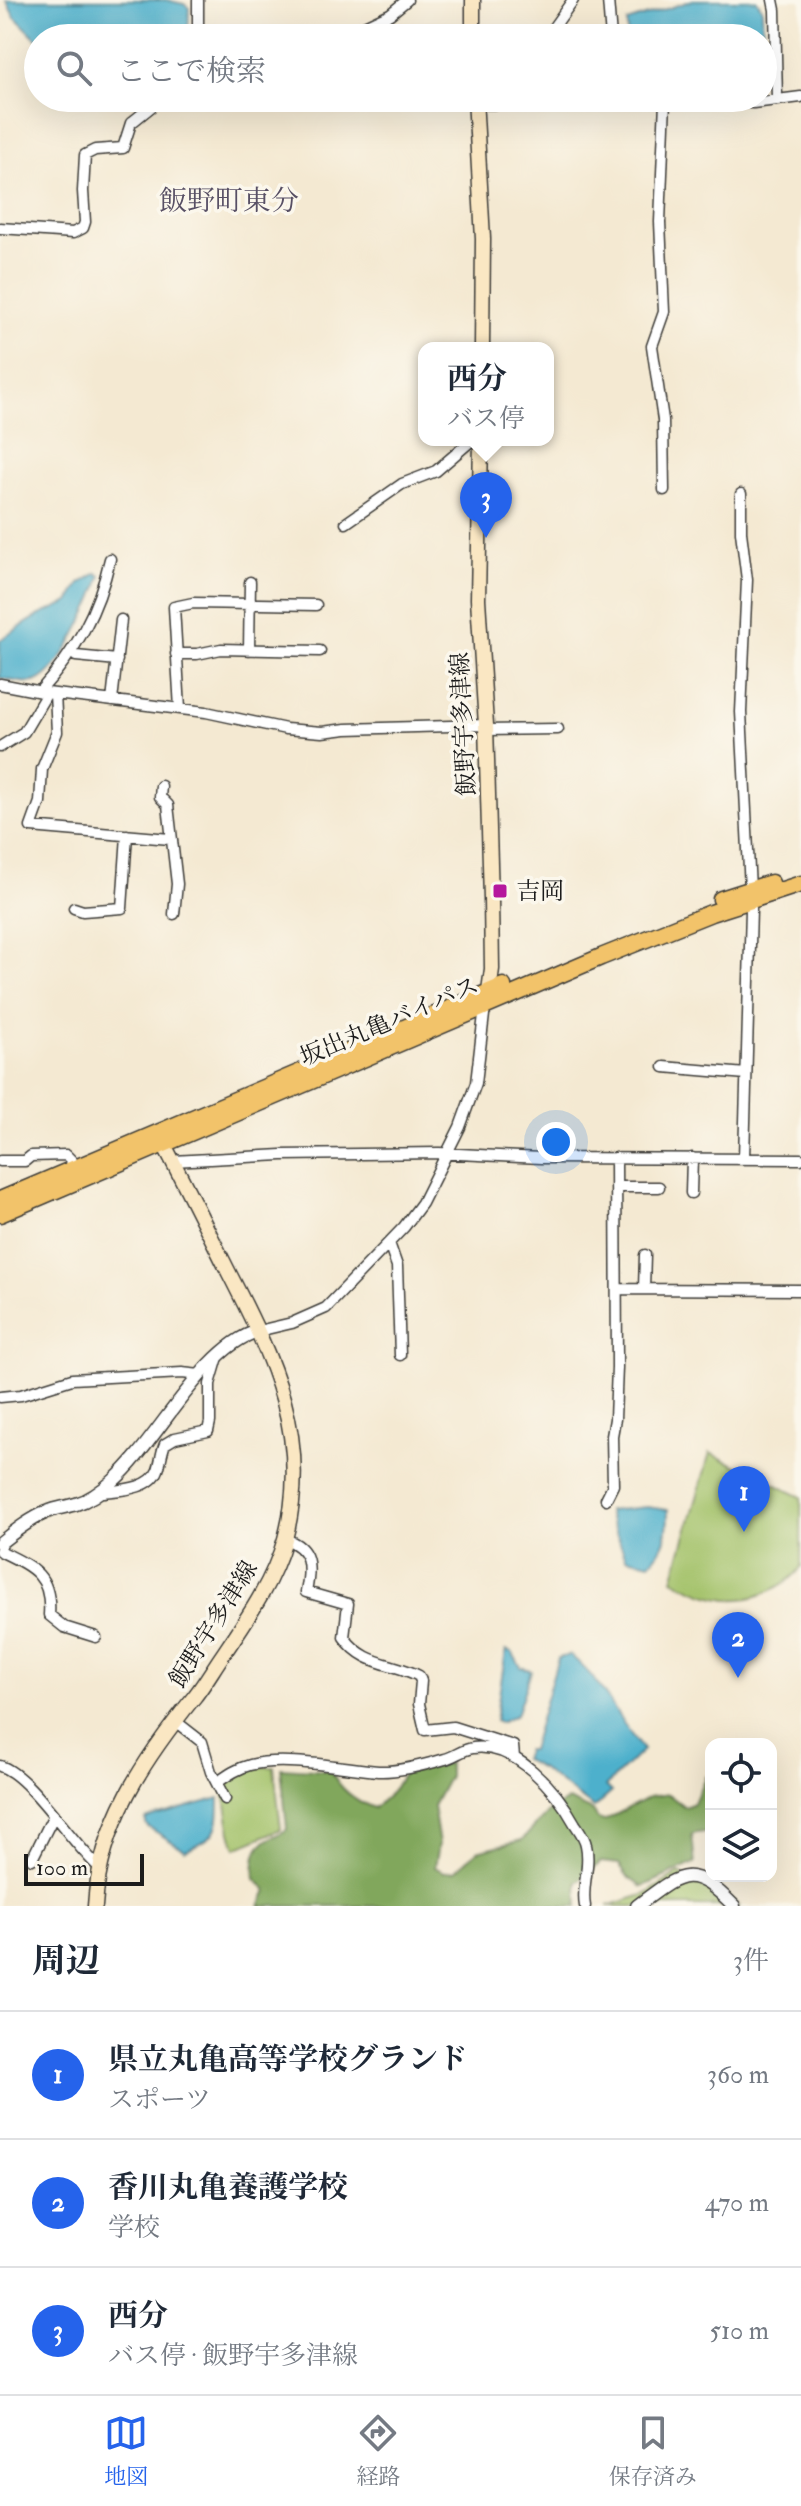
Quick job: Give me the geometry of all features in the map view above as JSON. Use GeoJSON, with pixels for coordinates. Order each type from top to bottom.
{"type":"FeatureCollection","features":[{"type":"Feature","properties":{"kind":"highway","name":"坂出丸亀バイパス"},"geometry":{"type":"LineString","coordinates":[[0,1214],[366,1047],[711,913],[801,874]]}},
{"type":"Feature","properties":{"kind":"highway","name":"坂出丸亀バイパス"},"geometry":{"type":"LineString","coordinates":[[750,895],[801,884]]}},
{"type":"Feature","properties":{"kind":"highway","name":"坂出丸亀バイパス"},"geometry":{"type":"LineString","coordinates":[[0,1200],[78,1167],[161,1138]]}},
{"type":"Feature","properties":{"kind":"main road"},"geometry":{"type":"LineString","coordinates":[[473,0],[473,24]]}},
{"type":"Feature","properties":{"kind":"main road"},"geometry":{"type":"LineString","coordinates":[[474,112],[483,239],[482,342]]}},
{"type":"Feature","properties":{"kind":"main road","name":"飯野宇多津線"},"geometry":{"type":"LineString","coordinates":[[481,446],[478,599],[486,728],[491,899],[487,999]]}},
{"type":"Feature","properties":{"kind":"main road","name":"飯野宇多津線"},"geometry":{"type":"LineString","coordinates":[[95,1906],[99,1867],[118,1811],[134,1782],[247,1619],[277,1563],[285,1539],[294,1475],[289,1417],[277,1375],[161,1138]]}},
{"type":"Feature","properties":{"kind":"street"},"geometry":{"type":"LineString","coordinates":[[198,0],[198,24]]}},
{"type":"Feature","properties":{"kind":"street"},"geometry":{"type":"LineString","coordinates":[[369,24],[390,14],[407,0]]}},
{"type":"Feature","properties":{"kind":"street"},"geometry":{"type":"LineString","coordinates":[[556,24],[573,0]]}},
{"type":"Feature","properties":{"kind":"street"},"geometry":{"type":"LineString","coordinates":[[608,0],[610,24]]}},
{"type":"Feature","properties":{"kind":"street"},"geometry":{"type":"LineString","coordinates":[[773,0],[775,24]]}},
{"type":"Feature","properties":{"kind":"street"},"geometry":{"type":"LineString","coordinates":[[777,100],[801,97]]}},
{"type":"Feature","properties":{"kind":"street"},"geometry":{"type":"LineString","coordinates":[[0,228],[73,233],[83,228],[85,155],[95,150],[123,148],[131,123],[145,112]]}},
{"type":"Feature","properties":{"kind":"street"},"geometry":{"type":"LineString","coordinates":[[664,490],[663,420],[652,346],[664,312],[660,222],[665,112]]}},
{"type":"Feature","properties":{"kind":"street"},"geometry":{"type":"LineString","coordinates":[[346,523],[402,484],[436,471],[465,446]]}},
{"type":"Feature","properties":{"kind":"street"},"geometry":{"type":"LineString","coordinates":[[741,494],[741,532],[747,580],[741,712],[750,895],[744,1158]]}},
{"type":"Feature","properties":{"kind":"street"},"geometry":{"type":"LineString","coordinates":[[0,747],[24,732],[88,626],[106,579],[110,559]]}},
{"type":"Feature","properties":{"kind":"street"},"geometry":{"type":"LineString","coordinates":[[249,650],[250,582]]}},
{"type":"Feature","properties":{"kind":"street"},"geometry":{"type":"LineString","coordinates":[[180,709],[174,607],[193,603],[316,605]]}},
{"type":"Feature","properties":{"kind":"street"},"geometry":{"type":"LineString","coordinates":[[112,701],[121,620]]}},
{"type":"Feature","properties":{"kind":"street"},"geometry":{"type":"LineString","coordinates":[[176,654],[221,649],[320,651]]}},
{"type":"Feature","properties":{"kind":"street"},"geometry":{"type":"LineString","coordinates":[[76,656],[117,660]]}},
{"type":"Feature","properties":{"kind":"street"},"geometry":{"type":"LineString","coordinates":[[0,684],[322,732],[346,729],[558,729]]}},
{"type":"Feature","properties":{"kind":"street"},"geometry":{"type":"LineString","coordinates":[[47,693],[57,732],[42,769],[40,802],[31,827],[170,839]]}},
{"type":"Feature","properties":{"kind":"street"},"geometry":{"type":"LineString","coordinates":[[161,786],[160,797],[168,805],[177,884],[174,914]]}},
{"type":"Feature","properties":{"kind":"street"},"geometry":{"type":"LineString","coordinates":[[74,908],[83,911],[122,908],[127,835]]}},
{"type":"Feature","properties":{"kind":"street"},"geometry":{"type":"LineString","coordinates":[[0,1543],[43,1513],[78,1503],[101,1490],[130,1464],[200,1375],[229,1345],[248,1334],[292,1323],[326,1308],[389,1243],[428,1194],[476,1083],[487,999]]}},
{"type":"Feature","properties":{"kind":"street"},"geometry":{"type":"LineString","coordinates":[[664,1067],[746,1074]]}},
{"type":"Feature","properties":{"kind":"street"},"geometry":{"type":"LineString","coordinates":[[173,1161],[295,1155],[446,1154],[801,1159]]}},
{"type":"Feature","properties":{"kind":"street"},"geometry":{"type":"LineString","coordinates":[[0,1161],[66,1155],[78,1167]]}},
{"type":"Feature","properties":{"kind":"street"},"geometry":{"type":"LineString","coordinates":[[606,1499],[613,1485],[612,1436],[616,1393],[616,1158]]}},
{"type":"Feature","properties":{"kind":"street"},"geometry":{"type":"LineString","coordinates":[[691,1193],[692,1158]]}},
{"type":"Feature","properties":{"kind":"street"},"geometry":{"type":"LineString","coordinates":[[616,1187],[659,1187]]}},
{"type":"Feature","properties":{"kind":"street"},"geometry":{"type":"LineString","coordinates":[[389,1243],[397,1266],[400,1355]]}},
{"type":"Feature","properties":{"kind":"street"},"geometry":{"type":"LineString","coordinates":[[644,1289],[645,1255]]}},
{"type":"Feature","properties":{"kind":"street"},"geometry":{"type":"LineString","coordinates":[[617,1289],[801,1290]]}},
{"type":"Feature","properties":{"kind":"street"},"geometry":{"type":"LineString","coordinates":[[101,1490],[130,1489],[148,1480],[158,1472],[165,1444],[175,1438],[208,1431],[210,1384],[218,1357]]}},
{"type":"Feature","properties":{"kind":"street"},"geometry":{"type":"LineString","coordinates":[[0,1397],[21,1395],[72,1379],[182,1373],[200,1375]]}},
{"type":"Feature","properties":{"kind":"street"},"geometry":{"type":"LineString","coordinates":[[285,1539],[299,1544],[306,1553],[309,1565],[306,1592],[348,1604],[344,1637],[351,1646],[390,1667],[419,1676],[419,1704],[425,1730],[453,1727],[481,1735],[513,1746],[514,1757]]}},
{"type":"Feature","properties":{"kind":"street"},"geometry":{"type":"LineString","coordinates":[[0,1551],[33,1568],[44,1581],[51,1599],[49,1615],[64,1627],[96,1637]]}},
{"type":"Feature","properties":{"kind":"street"},"geometry":{"type":"LineString","coordinates":[[175,1721],[202,1742],[211,1772],[225,1799]]}},
{"type":"Feature","properties":{"kind":"street"},"geometry":{"type":"LineString","coordinates":[[218,1782],[252,1764],[294,1763],[385,1771],[445,1759],[469,1748],[497,1749],[514,1757],[561,1799],[586,1843],[585,1906]]}},
{"type":"Feature","properties":{"kind":"street"},"geometry":{"type":"LineString","coordinates":[[0,1766],[9,1769],[43,1803],[99,1867]]}},
{"type":"Feature","properties":{"kind":"street"},"geometry":{"type":"LineString","coordinates":[[32,1859],[53,1817]]}},
{"type":"Feature","properties":{"kind":"street"},"geometry":{"type":"LineString","coordinates":[[637,1906],[687,1875],[702,1878],[734,1906]]}},
{"type":"Feature","properties":{"kind":"green space"},"geometry":{"type":"Polygon","coordinates":[[[710,1453],[801,1497],[801,1566],[791,1578],[770,1591],[742,1599],[728,1599],[701,1593],[673,1579],[710,1453]]]}},
{"type":"Feature","properties":{"kind":"green space"},"geometry":{"type":"Polygon","coordinates":[[[449,1763],[449,1776],[433,1806],[439,1844],[435,1867],[444,1872],[455,1871],[477,1851],[522,1840],[551,1809],[569,1800],[593,1811],[598,1819],[604,1821],[649,1797],[668,1794],[685,1807],[694,1803],[705,1777],[705,1832],[692,1834],[695,1863],[642,1887],[629,1878],[619,1864],[601,1862],[577,1882],[578,1906],[260,1906],[267,1890],[255,1879],[257,1851],[265,1842],[287,1829],[281,1768],[331,1771],[349,1794],[374,1808],[392,1792],[403,1774],[449,1763]]]}},
{"type":"Feature","properties":{"kind":"green space"},"geometry":{"type":"Polygon","coordinates":[[[252,1767],[274,1767],[281,1829],[236,1848],[222,1784],[252,1767]]]}},
{"type":"Feature","properties":{"kind":"green space"},"geometry":{"type":"Polygon","coordinates":[[[679,1873],[740,1906],[608,1906],[646,1894],[679,1873]]]}},
{"type":"Feature","properties":{"kind":"water"},"geometry":{"type":"Polygon","coordinates":[[[6,0],[166,0],[189,8],[188,24],[24,26],[6,0]]]}},
{"type":"Feature","properties":{"kind":"water"},"geometry":{"type":"Polygon","coordinates":[[[693,0],[757,0],[762,9],[763,24],[627,22],[693,0]]]}},
{"type":"Feature","properties":{"kind":"water"},"geometry":{"type":"Polygon","coordinates":[[[97,573],[101,576],[92,602],[66,650],[47,675],[28,682],[0,678],[0,640],[38,616],[69,602],[80,584],[97,573]]]}},
{"type":"Feature","properties":{"kind":"water"},"geometry":{"type":"Polygon","coordinates":[[[647,1507],[668,1510],[665,1538],[650,1563],[626,1558],[608,1511],[647,1507]]]}},
{"type":"Feature","properties":{"kind":"water"},"geometry":{"type":"Polygon","coordinates":[[[506,1650],[512,1652],[521,1667],[531,1671],[516,1715],[500,1723],[495,1721],[506,1650]]]}},
{"type":"Feature","properties":{"kind":"water"},"geometry":{"type":"Polygon","coordinates":[[[570,1655],[593,1678],[643,1750],[606,1786],[612,1792],[594,1808],[523,1759],[526,1750],[531,1750],[558,1658],[570,1655]]]}},
{"type":"Feature","properties":{"kind":"water"},"geometry":{"type":"Polygon","coordinates":[[[219,1798],[214,1832],[185,1850],[147,1826],[145,1819],[219,1798]]]}},
{"type":"Feature","properties":{"kind":"place","name":"西分"},"geometry":{"type":"Point","coordinates":[486,538]}},
{"type":"Feature","properties":{"kind":"place","name":"吉岡"},"geometry":{"type":"Point","coordinates":[500,891]}},
{"type":"Feature","properties":{"kind":"place","name":"県立丸亀高等学校グランド"},"geometry":{"type":"Point","coordinates":[744,1532]}},
{"type":"Feature","properties":{"kind":"place","name":"香川丸亀養護学校"},"geometry":{"type":"Point","coordinates":[738,1678]}},
{"type":"Feature","properties":{"kind":"district","name":"飯野町東分"},"geometry":{"type":"Point","coordinates":[229,200]}}]}
